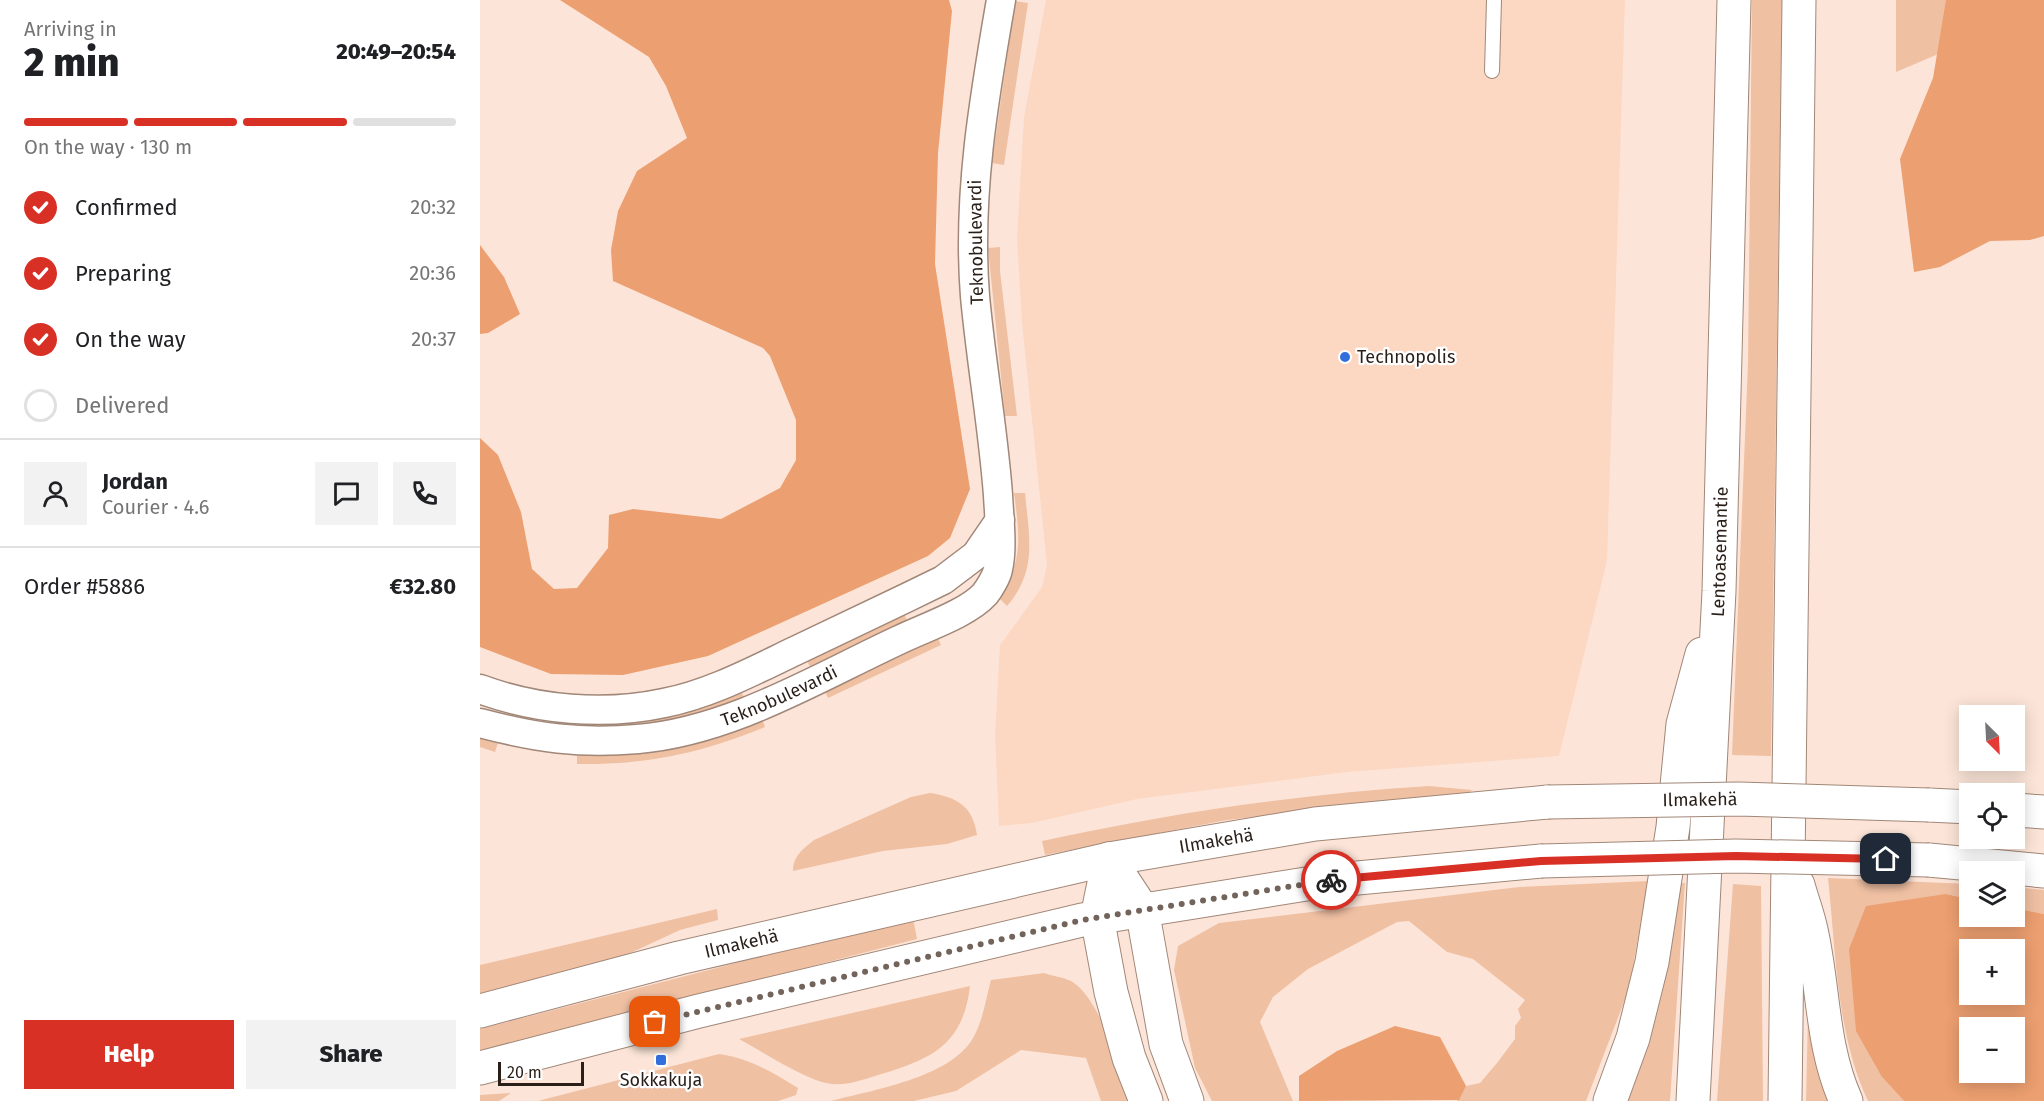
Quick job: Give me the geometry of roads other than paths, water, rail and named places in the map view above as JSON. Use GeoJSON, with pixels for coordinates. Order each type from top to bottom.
{"type":"FeatureCollection","features":[{"type":"Feature","properties":{"kind":"main road","name":"Lentoasemantie"},"geometry":{"type":"LineString","coordinates":[[1693,1101],[1719,591],[1734,0]]}},
{"type":"Feature","properties":{"kind":"main road"},"geometry":{"type":"LineString","coordinates":[[1785,1101],[1798,0]]}},
{"type":"Feature","properties":{"kind":"main road"},"geometry":{"type":"LineString","coordinates":[[1611,1101],[1633,1038],[1652,962],[1673,827],[1683,724],[1719,591]]}},
{"type":"Feature","properties":{"kind":"main road","name":"Ilmakehä"},"geometry":{"type":"LineString","coordinates":[[480,1011],[679,958],[1109,859],[1315,824],[1548,802],[1739,799],[1959,806]]}},
{"type":"Feature","properties":{"kind":"main road"},"geometry":{"type":"LineString","coordinates":[[2025,811],[2044,812]]}},
{"type":"Feature","properties":{"kind":"main road"},"geometry":{"type":"LineString","coordinates":[[1789,852],[1811,931],[1819,995],[1831,1059],[1845,1101]]}},
{"type":"Feature","properties":{"kind":"main road"},"geometry":{"type":"LineString","coordinates":[[480,1068],[699,1011],[1097,917],[1325,881],[1541,861],[1736,856],[1929,860],[2044,871]]}},
{"type":"Feature","properties":{"kind":"main road"},"geometry":{"type":"LineString","coordinates":[[1109,859],[1142,909],[1167,1044],[1187,1101]]}},
{"type":"Feature","properties":{"kind":"main road"},"geometry":{"type":"LineString","coordinates":[[1109,859],[1097,917],[1111,992],[1129,1058],[1146,1101]]}},
{"type":"Feature","properties":{"kind":"street","name":"Teknobulevardi"},"geometry":{"type":"LineString","coordinates":[[480,723],[538,738],[579,741],[640,739],[696,729],[750,709],[958,612],[985,594],[998,570],[1000,520],[995,455],[975,292],[975,179],[982,108],[1001,0]]}},
{"type":"Feature","properties":{"kind":"street","name":"Teknobulevardi"},"geometry":{"type":"LineString","coordinates":[[480,689],[508,699],[542,706],[619,708],[664,704],[722,686],[944,580],[976,555],[1000,520]]}},
{"type":"Feature","properties":{"kind":"lane"},"geometry":{"type":"LineString","coordinates":[[1491,71],[1494,0]]}},
{"type":"Feature","properties":{"kind":"place","name":"Technopolis"},"geometry":{"type":"Point","coordinates":[1345,357]}},
{"type":"Feature","properties":{"kind":"place","name":"Sokkakuja"},"geometry":{"type":"Point","coordinates":[661,1060]}}]}
